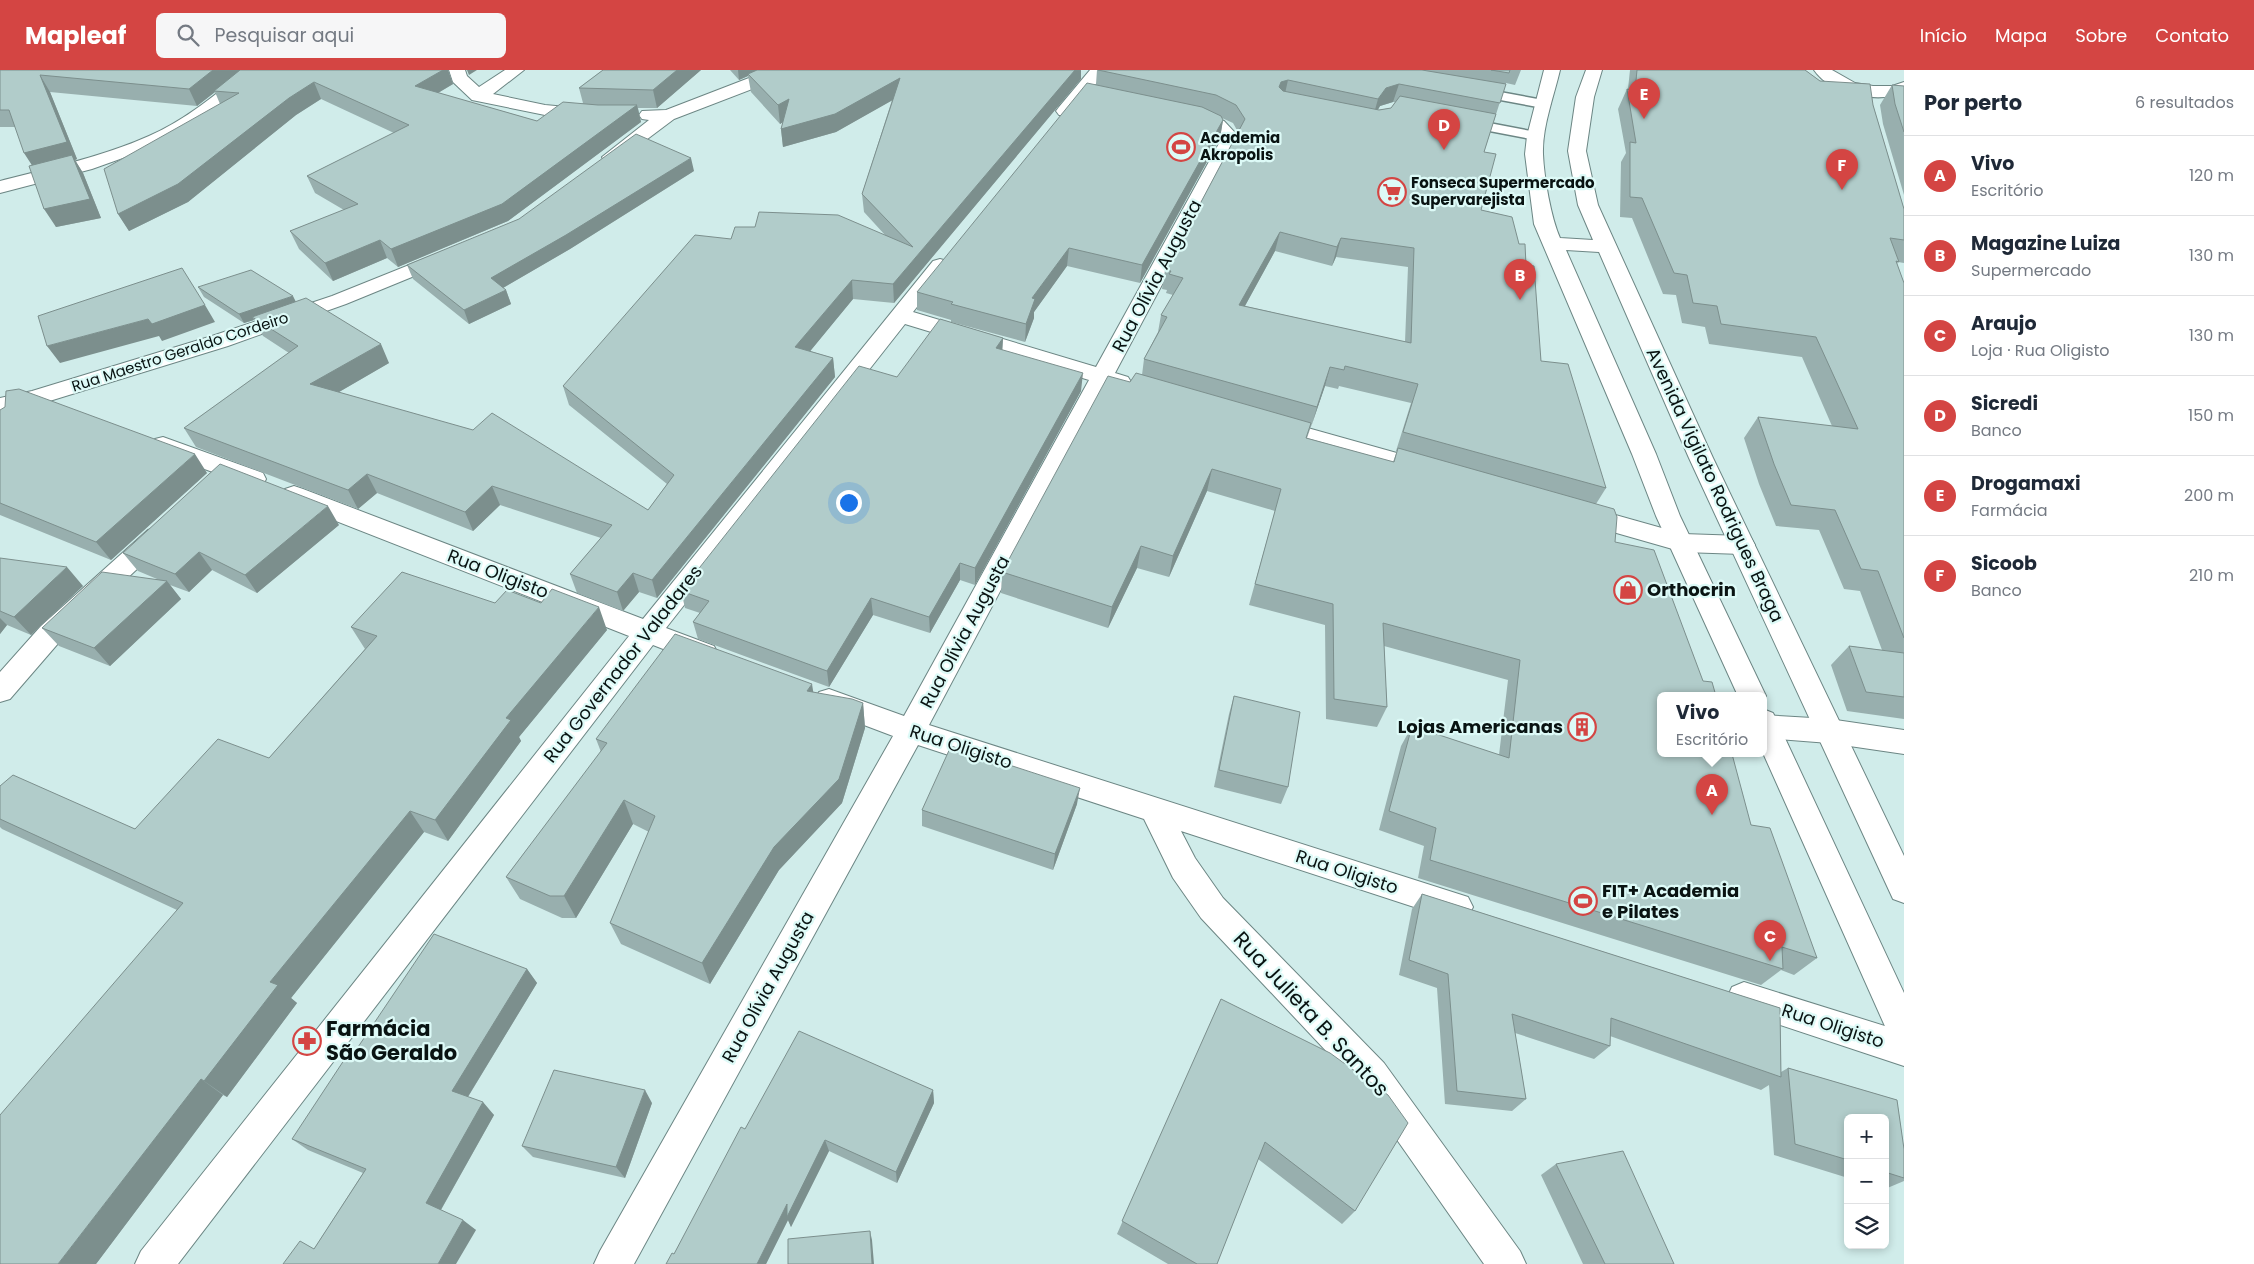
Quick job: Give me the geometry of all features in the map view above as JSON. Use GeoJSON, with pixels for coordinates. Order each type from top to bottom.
{"type":"FeatureCollection","features":[{"type":"Feature","properties":{"kind":"street"},"geometry":{"type":"LineString","coordinates":[[0,187],[85,165],[156,140],[199,116],[257,70]]}},
{"type":"Feature","properties":{"kind":"street"},"geometry":{"type":"LineString","coordinates":[[457,70],[459,78],[478,96],[545,110],[602,115]]}},
{"type":"Feature","properties":{"kind":"street"},"geometry":{"type":"LineString","coordinates":[[478,96],[516,70]]}},
{"type":"Feature","properties":{"kind":"street"},"geometry":{"type":"LineString","coordinates":[[596,168],[668,115],[768,77],[801,70]]}},
{"type":"Feature","properties":{"kind":"street"},"geometry":{"type":"LineString","coordinates":[[1552,70],[1536,136],[1534,154],[1544,224],[1644,454],[1668,516],[1750,692]]}},
{"type":"Feature","properties":{"kind":"street","name":"Avenida Vigilato Rodrigues Braga"},"geometry":{"type":"LineString","coordinates":[[1594,70],[1585,97],[1577,151],[1588,205],[1742,545],[1904,889]]}},
{"type":"Feature","properties":{"kind":"street"},"geometry":{"type":"LineString","coordinates":[[1822,70],[1841,84],[1867,91],[1892,92],[1904,87]]}},
{"type":"Feature","properties":{"kind":"street"},"geometry":{"type":"LineString","coordinates":[[1050,130],[1090,81]]}},
{"type":"Feature","properties":{"kind":"street"},"geometry":{"type":"LineString","coordinates":[[1867,91],[1869,110]]}},
{"type":"Feature","properties":{"kind":"street","name":"Rua Olívia Augusta"},"geometry":{"type":"LineString","coordinates":[[613,1264],[911,731],[1231,138],[1226,129],[1206,119],[1168,111]]}},
{"type":"Feature","properties":{"kind":"street"},"geometry":{"type":"LineString","coordinates":[[630,115],[668,115]]}},
{"type":"Feature","properties":{"kind":"street"},"geometry":{"type":"LineString","coordinates":[[1553,244],[1606,246]]}},
{"type":"Feature","properties":{"kind":"street","name":"Rua Governador Valadares"},"geometry":{"type":"LineString","coordinates":[[154,1264],[647,633],[956,246]]}},
{"type":"Feature","properties":{"kind":"street","name":"Rua Maestro Geraldo Cordeiro"},"geometry":{"type":"LineString","coordinates":[[0,405],[35,398],[220,341],[339,300],[463,249]]}},
{"type":"Feature","properties":{"kind":"street"},"geometry":{"type":"LineString","coordinates":[[899,315],[1141,388]]}},
{"type":"Feature","properties":{"kind":"street"},"geometry":{"type":"LineString","coordinates":[[35,398],[72,411]]}},
{"type":"Feature","properties":{"kind":"street"},"geometry":{"type":"LineString","coordinates":[[1255,421],[1445,475]]}},
{"type":"Feature","properties":{"kind":"street","name":"Rua Oligisto"},"geometry":{"type":"LineString","coordinates":[[146,439],[729,663]]}},
{"type":"Feature","properties":{"kind":"street"},"geometry":{"type":"LineString","coordinates":[[208,489],[229,470]]}},
{"type":"Feature","properties":{"kind":"street"},"geometry":{"type":"LineString","coordinates":[[1559,508],[1682,543],[1742,545]]}},
{"type":"Feature","properties":{"kind":"street"},"geometry":{"type":"LineString","coordinates":[[0,691],[51,633],[172,522]]}},
{"type":"Feature","properties":{"kind":"street","name":"Rua Oligisto"},"geometry":{"type":"LineString","coordinates":[[802,690],[911,731],[1155,811],[1487,916]]}},
{"type":"Feature","properties":{"kind":"street"},"geometry":{"type":"LineString","coordinates":[[1767,723],[1904,742]]}},
{"type":"Feature","properties":{"kind":"street"},"geometry":{"type":"LineString","coordinates":[[1767,730],[1904,1030]]}},
{"type":"Feature","properties":{"kind":"street","name":"Rua Julieta B. Santos"},"geometry":{"type":"LineString","coordinates":[[1155,811],[1184,868],[1212,908],[1372,1075],[1507,1264]]}},
{"type":"Feature","properties":{"kind":"street","name":"Rua Oligisto"},"geometry":{"type":"LineString","coordinates":[[1714,988],[1904,1049]]}},
{"type":"Feature","properties":{"kind":"lane"},"geometry":{"type":"LineString","coordinates":[[1455,88],[1543,104]]}},
{"type":"Feature","properties":{"kind":"lane"},"geometry":{"type":"LineString","coordinates":[[1450,120],[1536,136]]}},
{"type":"Feature","properties":{"kind":"building"},"geometry":{"type":"Polygon","coordinates":[[[0,70],[213,70],[189,89],[40,75],[67,142],[24,153],[9,110],[0,110],[0,70]]]}},
{"type":"Feature","properties":{"kind":"building"},"geometry":{"type":"Polygon","coordinates":[[[240,70],[443,70],[415,86],[537,121],[563,102],[598,105],[637,105],[502,204],[391,249],[380,240],[325,263],[290,231],[358,204],[307,176],[409,125],[314,82],[289,98],[178,184],[118,214],[104,169],[239,93],[214,91],[240,70]]]}},
{"type":"Feature","properties":{"kind":"building"},"geometry":{"type":"Polygon","coordinates":[[[603,70],[677,70],[653,90],[579,88],[603,70]]]}},
{"type":"Feature","properties":{"kind":"building"},"geometry":{"type":"Polygon","coordinates":[[[757,70],[1075,70],[893,284],[852,280],[795,347],[833,358],[652,580],[633,573],[617,592],[570,574],[612,525],[492,486],[465,512],[367,474],[348,490],[184,428],[298,346],[252,317],[306,298],[381,344],[310,384],[473,430],[492,413],[648,510],[674,475],[563,386],[695,235],[731,239],[735,227],[755,227],[759,212],[838,215],[913,247],[862,194],[900,78],[835,114],[781,129],[789,99],[778,105],[748,74],[757,70]]]}},
{"type":"Feature","properties":{"kind":"building"},"geometry":{"type":"Polygon","coordinates":[[[1098,70],[1422,70],[1506,84],[1500,103],[1399,84],[1386,88],[1378,99],[1288,80],[1281,82],[1279,87],[1283,91],[1379,110],[1391,108],[1400,96],[1496,114],[1484,152],[1496,154],[1481,210],[1512,217],[1519,244],[1525,244],[1526,265],[1534,266],[1541,361],[1568,364],[1606,488],[1403,432],[1418,384],[1345,366],[1344,370],[1330,367],[1317,407],[1144,359],[1167,317],[1161,315],[1183,278],[1169,274],[1171,271],[1165,270],[1245,119],[1236,105],[1216,95],[1098,70]],[[1280,232],[1239,305],[1411,343],[1414,248],[1341,238],[1337,247],[1280,232]]]}},
{"type":"Feature","properties":{"kind":"building"},"geometry":{"type":"Polygon","coordinates":[[[1491,70],[1510,70],[1509,73],[1491,70]]]}},
{"type":"Feature","properties":{"kind":"building"},"geometry":{"type":"Polygon","coordinates":[[[1637,70],[1805,70],[1820,81],[1870,84],[1873,105],[1904,209],[1904,240],[1890,238],[1904,283],[1904,638],[1878,571],[1861,569],[1835,510],[1791,505],[1774,464],[1758,417],[1858,429],[1816,337],[1721,324],[1717,306],[1693,303],[1687,275],[1674,273],[1642,198],[1630,197],[1630,142],[1636,143],[1627,89],[1635,91],[1637,70]]]}},
{"type":"Feature","properties":{"kind":"building"},"geometry":{"type":"Polygon","coordinates":[[[1087,83],[1202,107],[1221,116],[1223,120],[1142,265],[1069,248],[1032,298],[1035,299],[1026,324],[951,304],[953,302],[917,292],[1087,83]]]}},
{"type":"Feature","properties":{"kind":"building"},"geometry":{"type":"Polygon","coordinates":[[[1892,85],[1904,86],[1904,132],[1895,104],[1892,85]]]}},
{"type":"Feature","properties":{"kind":"building"},"geometry":{"type":"Polygon","coordinates":[[[636,134],[691,158],[566,235],[491,278],[506,290],[464,310],[407,265],[519,219],[636,134]]]}},
{"type":"Feature","properties":{"kind":"building"},"geometry":{"type":"Polygon","coordinates":[[[72,155],[90,199],[44,209],[29,166],[72,155]]]}},
{"type":"Feature","properties":{"kind":"building"},"geometry":{"type":"Polygon","coordinates":[[[182,268],[205,305],[152,324],[148,319],[47,346],[38,316],[182,268]]]}},
{"type":"Feature","properties":{"kind":"building"},"geometry":{"type":"Polygon","coordinates":[[[251,270],[293,296],[239,314],[198,287],[251,270]]]}},
{"type":"Feature","properties":{"kind":"building"},"geometry":{"type":"Polygon","coordinates":[[[940,319],[1003,338],[996,348],[1083,373],[975,568],[960,563],[929,617],[871,598],[827,671],[693,622],[709,601],[681,591],[859,366],[897,377],[940,319]]]}},
{"type":"Feature","properties":{"kind":"building"},"geometry":{"type":"Polygon","coordinates":[[[1136,373],[1311,423],[1306,438],[1394,462],[1398,448],[1614,509],[1617,517],[1615,542],[1654,550],[1703,681],[1712,682],[1715,692],[1657,692],[1657,757],[1733,757],[1751,825],[1770,828],[1817,958],[1782,947],[1783,969],[1430,860],[1436,828],[1389,811],[1412,726],[1509,758],[1520,660],[1383,623],[1387,707],[1334,699],[1333,604],[1255,584],[1281,489],[1212,469],[1173,556],[1141,546],[1112,607],[1002,572],[1108,376],[1130,382],[1136,373]]]}},
{"type":"Feature","properties":{"kind":"building"},"geometry":{"type":"Polygon","coordinates":[[[19,389],[195,454],[96,542],[0,503],[0,410],[5,407],[6,391],[19,389]]]}},
{"type":"Feature","properties":{"kind":"building"},"geometry":{"type":"Polygon","coordinates":[[[220,464],[328,506],[245,575],[199,552],[175,574],[123,553],[220,464]]]}},
{"type":"Feature","properties":{"kind":"building"},"geometry":{"type":"Polygon","coordinates":[[[0,558],[67,567],[14,617],[0,611],[0,558]]]}},
{"type":"Feature","properties":{"kind":"building"},"geometry":{"type":"Polygon","coordinates":[[[102,572],[167,581],[94,648],[42,628],[102,572]]]}},
{"type":"Feature","properties":{"kind":"building"},"geometry":{"type":"Polygon","coordinates":[[[402,572],[495,603],[507,590],[541,603],[552,589],[599,607],[506,718],[511,720],[435,820],[410,811],[270,982],[278,985],[204,1081],[201,1079],[58,1264],[0,1264],[0,1115],[183,903],[0,819],[0,786],[13,775],[135,829],[218,739],[269,758],[377,636],[351,627],[402,572]]]}},
{"type":"Feature","properties":{"kind":"building"},"geometry":{"type":"Polygon","coordinates":[[[675,634],[812,684],[807,691],[852,699],[863,703],[839,779],[774,847],[702,963],[610,923],[655,816],[624,800],[564,896],[550,896],[506,877],[607,743],[596,739],[675,634]]]}},
{"type":"Feature","properties":{"kind":"building"},"geometry":{"type":"Polygon","coordinates":[[[1849,646],[1904,653],[1904,697],[1866,692],[1849,646]]]}},
{"type":"Feature","properties":{"kind":"building"},"geometry":{"type":"Polygon","coordinates":[[[1234,696],[1300,712],[1288,787],[1219,770],[1234,696]]]}},
{"type":"Feature","properties":{"kind":"building"},"geometry":{"type":"Polygon","coordinates":[[[951,746],[1080,788],[1055,854],[922,810],[951,746]]]}},
{"type":"Feature","properties":{"kind":"building"},"geometry":{"type":"Polygon","coordinates":[[[1422,894],[1780,1008],[1781,1077],[1611,1018],[1610,1046],[1512,1014],[1526,1099],[1457,1091],[1448,974],[1409,960],[1422,894]]]}},
{"type":"Feature","properties":{"kind":"building"},"geometry":{"type":"Polygon","coordinates":[[[434,934],[527,969],[452,1091],[483,1102],[426,1203],[463,1220],[438,1264],[283,1264],[300,1241],[314,1249],[366,1169],[292,1139],[350,1051],[354,1053],[434,934]]]}},
{"type":"Feature","properties":{"kind":"building"},"geometry":{"type":"Polygon","coordinates":[[[1221,999],[1330,1053],[1388,1095],[1408,1123],[1355,1211],[1265,1142],[1217,1264],[1197,1264],[1122,1221],[1221,999]]]}},
{"type":"Feature","properties":{"kind":"building"},"geometry":{"type":"Polygon","coordinates":[[[799,1031],[933,1090],[896,1172],[825,1140],[787,1217],[787,1204],[757,1264],[666,1264],[672,1253],[674,1254],[741,1127],[745,1129],[799,1031]]]}},
{"type":"Feature","properties":{"kind":"building"},"geometry":{"type":"Polygon","coordinates":[[[1788,1068],[1897,1100],[1904,1149],[1904,1178],[1889,1173],[1889,1114],[1844,1114],[1844,1159],[1795,1144],[1788,1068]]]}},
{"type":"Feature","properties":{"kind":"building"},"geometry":{"type":"Polygon","coordinates":[[[554,1070],[645,1090],[616,1167],[522,1146],[554,1070]]]}},
{"type":"Feature","properties":{"kind":"building"},"geometry":{"type":"Polygon","coordinates":[[[1623,1151],[1674,1264],[1605,1264],[1556,1164],[1623,1151]]]}},
{"type":"Feature","properties":{"kind":"building"},"geometry":{"type":"Polygon","coordinates":[[[870,1231],[872,1264],[788,1264],[788,1239],[870,1231]]]}},
{"type":"Feature","properties":{"kind":"place","name":"Drogamaxi"},"geometry":{"type":"Point","coordinates":[1644,119]}},
{"type":"Feature","properties":{"kind":"place","name":"Academia Akropolis"},"geometry":{"type":"Point","coordinates":[1181,147]}},
{"type":"Feature","properties":{"kind":"place","name":"Sicredi"},"geometry":{"type":"Point","coordinates":[1444,150]}},
{"type":"Feature","properties":{"kind":"place","name":"Sicoob"},"geometry":{"type":"Point","coordinates":[1842,190]}},
{"type":"Feature","properties":{"kind":"place","name":"Fonseca Supermercado Supervarejista"},"geometry":{"type":"Point","coordinates":[1392,192]}},
{"type":"Feature","properties":{"kind":"place","name":"Magazine Luiza"},"geometry":{"type":"Point","coordinates":[1520,300]}},
{"type":"Feature","properties":{"kind":"place","name":"Orthocrin"},"geometry":{"type":"Point","coordinates":[1628,590]}},
{"type":"Feature","properties":{"kind":"place","name":"Lojas Americanas"},"geometry":{"type":"Point","coordinates":[1582,727]}},
{"type":"Feature","properties":{"kind":"place","name":"Vivo"},"geometry":{"type":"Point","coordinates":[1712,815]}},
{"type":"Feature","properties":{"kind":"place","name":"FIT+ Academia e Pilates"},"geometry":{"type":"Point","coordinates":[1583,901]}},
{"type":"Feature","properties":{"kind":"place","name":"Araujo"},"geometry":{"type":"Point","coordinates":[1770,961]}},
{"type":"Feature","properties":{"kind":"place","name":"Farmácia São Geraldo"},"geometry":{"type":"Point","coordinates":[307,1041]}}]}
